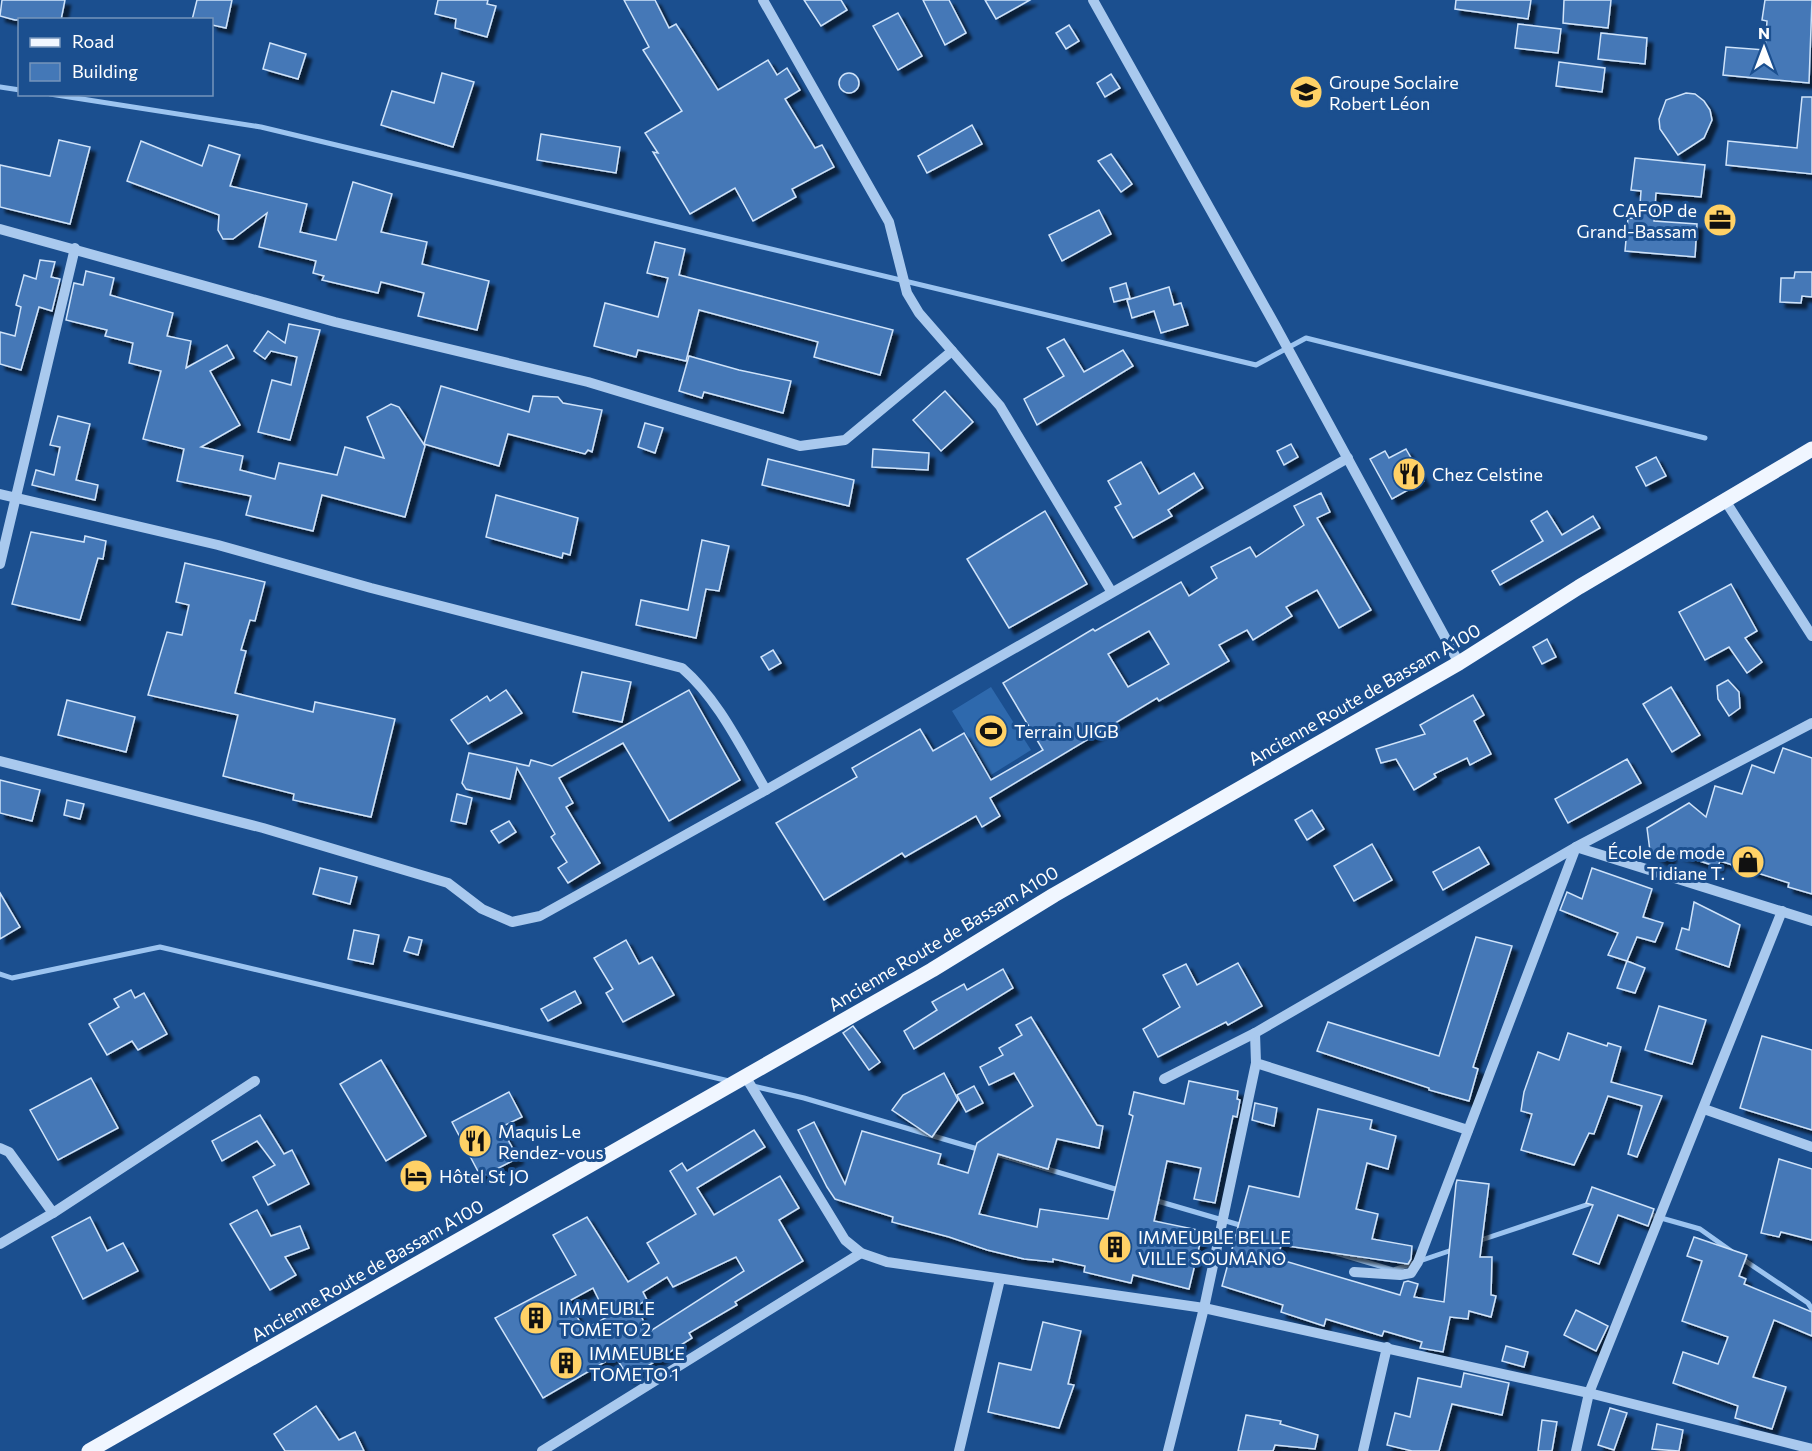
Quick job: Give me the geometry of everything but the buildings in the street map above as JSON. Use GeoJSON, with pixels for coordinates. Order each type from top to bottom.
{"type":"FeatureCollection","features":[{"type":"Feature","properties":{"kind":"main road","name":"Ancienne Route de Bassam A100"},"geometry":{"type":"LineString","coordinates":[[89,1451],[932,970],[1054,895],[1459,663],[1579,587],[1812,449]]}},
{"type":"Feature","properties":{"kind":"street"},"geometry":{"type":"LineString","coordinates":[[763,0],[889,222],[908,293],[919,313],[1000,406],[1111,591]]}},
{"type":"Feature","properties":{"kind":"street"},"geometry":{"type":"LineString","coordinates":[[1093,0],[1348,458],[1459,663]]}},
{"type":"Feature","properties":{"kind":"street"},"geometry":{"type":"LineString","coordinates":[[0,229],[335,322],[588,382],[800,446],[845,440],[952,351]]}},
{"type":"Feature","properties":{"kind":"street"},"geometry":{"type":"LineString","coordinates":[[0,564],[75,248]]}},
{"type":"Feature","properties":{"kind":"street"},"geometry":{"type":"LineString","coordinates":[[0,761],[263,828],[448,884],[482,909],[512,922],[540,916],[766,790],[1111,591],[1348,458]]}},
{"type":"Feature","properties":{"kind":"street"},"geometry":{"type":"LineString","coordinates":[[0,494],[218,545],[371,588],[682,668],[705,690],[766,790]]}},
{"type":"Feature","properties":{"kind":"street"},"geometry":{"type":"LineString","coordinates":[[1726,502],[1812,636]]}},
{"type":"Feature","properties":{"kind":"street"},"geometry":{"type":"LineString","coordinates":[[1164,1079],[1255,1033],[1576,847],[1812,723]]}},
{"type":"Feature","properties":{"kind":"street"},"geometry":{"type":"LineString","coordinates":[[1576,847],[1812,921]]}},
{"type":"Feature","properties":{"kind":"street"},"geometry":{"type":"LineString","coordinates":[[1354,1272],[1400,1275],[1411,1273],[1418,1262],[1576,847]]}},
{"type":"Feature","properties":{"kind":"street"},"geometry":{"type":"LineString","coordinates":[[1576,1451],[1589,1393],[1782,911]]}},
{"type":"Feature","properties":{"kind":"street"},"geometry":{"type":"LineString","coordinates":[[1168,1451],[1204,1308],[1256,1063],[1255,1033]]}},
{"type":"Feature","properties":{"kind":"street"},"geometry":{"type":"LineString","coordinates":[[1256,1063],[1468,1130]]}},
{"type":"Feature","properties":{"kind":"street"},"geometry":{"type":"LineString","coordinates":[[745,1076],[845,1240],[861,1253],[887,1262],[1204,1308],[1589,1393],[1781,1446],[1812,1449]]}},
{"type":"Feature","properties":{"kind":"street"},"geometry":{"type":"LineString","coordinates":[[0,1244],[53,1213],[255,1081]]}},
{"type":"Feature","properties":{"kind":"street"},"geometry":{"type":"LineString","coordinates":[[1704,1109],[1812,1147]]}},
{"type":"Feature","properties":{"kind":"street"},"geometry":{"type":"LineString","coordinates":[[0,1148],[9,1152],[53,1213]]}},
{"type":"Feature","properties":{"kind":"street"},"geometry":{"type":"LineString","coordinates":[[542,1451],[861,1253]]}},
{"type":"Feature","properties":{"kind":"street"},"geometry":{"type":"LineString","coordinates":[[959,1451],[1000,1279]]}},
{"type":"Feature","properties":{"kind":"street"},"geometry":{"type":"LineString","coordinates":[[1363,1451],[1387,1347]]}},
{"type":"Feature","properties":{"kind":"shaded area","name":"Terrain UIGB"},"geometry":{"type":"Polygon","coordinates":[[[991,687],[1031,750],[991,775],[952,711],[991,687]]]}},
{"type":"Feature","properties":{"kind":"waterway"},"geometry":{"type":"LineString","coordinates":[[0,87],[18,90]]}},
{"type":"Feature","properties":{"kind":"waterway"},"geometry":{"type":"LineString","coordinates":[[63,96],[261,127],[1256,365],[1306,338],[1705,438]]}},
{"type":"Feature","properties":{"kind":"waterway"},"geometry":{"type":"LineString","coordinates":[[0,974],[12,978],[160,947],[729,1081]]}},
{"type":"Feature","properties":{"kind":"waterway"},"geometry":{"type":"LineString","coordinates":[[753,1086],[804,1098],[981,1150]]}},
{"type":"Feature","properties":{"kind":"waterway"},"geometry":{"type":"LineString","coordinates":[[993,1153],[1122,1191]]}},
{"type":"Feature","properties":{"kind":"waterway"},"geometry":{"type":"LineString","coordinates":[[1154,1200],[1243,1226]]}},
{"type":"Feature","properties":{"kind":"waterway"},"geometry":{"type":"LineString","coordinates":[[1475,1242],[1595,1202]]}},
{"type":"Feature","properties":{"kind":"waterway"},"geometry":{"type":"LineString","coordinates":[[1647,1214],[1700,1229],[1731,1251]]}},
{"type":"Feature","properties":{"kind":"waterway"},"geometry":{"type":"LineString","coordinates":[[1333,1252],[1393,1270],[1455,1249]]}},
{"type":"Feature","properties":{"kind":"waterway"},"geometry":{"type":"LineString","coordinates":[[1741,1258],[1808,1303],[1812,1309]]}},
{"type":"Feature","properties":{"kind":"place","name":"Groupe Soclaire Robert Léon"},"geometry":{"type":"Point","coordinates":[1306,92]}},
{"type":"Feature","properties":{"kind":"place","name":"CAFOP de Grand-Bassam"},"geometry":{"type":"Point","coordinates":[1720,220]}},
{"type":"Feature","properties":{"kind":"place","name":"Chez Celstine"},"geometry":{"type":"Point","coordinates":[1409,474]}},
{"type":"Feature","properties":{"kind":"place","name":"Terrain UIGB"},"geometry":{"type":"Point","coordinates":[991,731]}},
{"type":"Feature","properties":{"kind":"place","name":"École de mode Tidiane T."},"geometry":{"type":"Point","coordinates":[1748,862]}},
{"type":"Feature","properties":{"kind":"place","name":"Maquis Le Rendez-vous"},"geometry":{"type":"Point","coordinates":[475,1141]}},
{"type":"Feature","properties":{"kind":"place","name":"Hôtel St JO"},"geometry":{"type":"Point","coordinates":[416,1176]}},
{"type":"Feature","properties":{"kind":"place","name":"IMMEUBLE BELLE VILLE SOUMANO"},"geometry":{"type":"Point","coordinates":[1115,1247]}},
{"type":"Feature","properties":{"kind":"place","name":"IMMEUBLE TOMETO 2"},"geometry":{"type":"Point","coordinates":[536,1318]}},
{"type":"Feature","properties":{"kind":"place","name":"IMMEUBLE TOMETO 1"},"geometry":{"type":"Point","coordinates":[566,1363]}}]}
